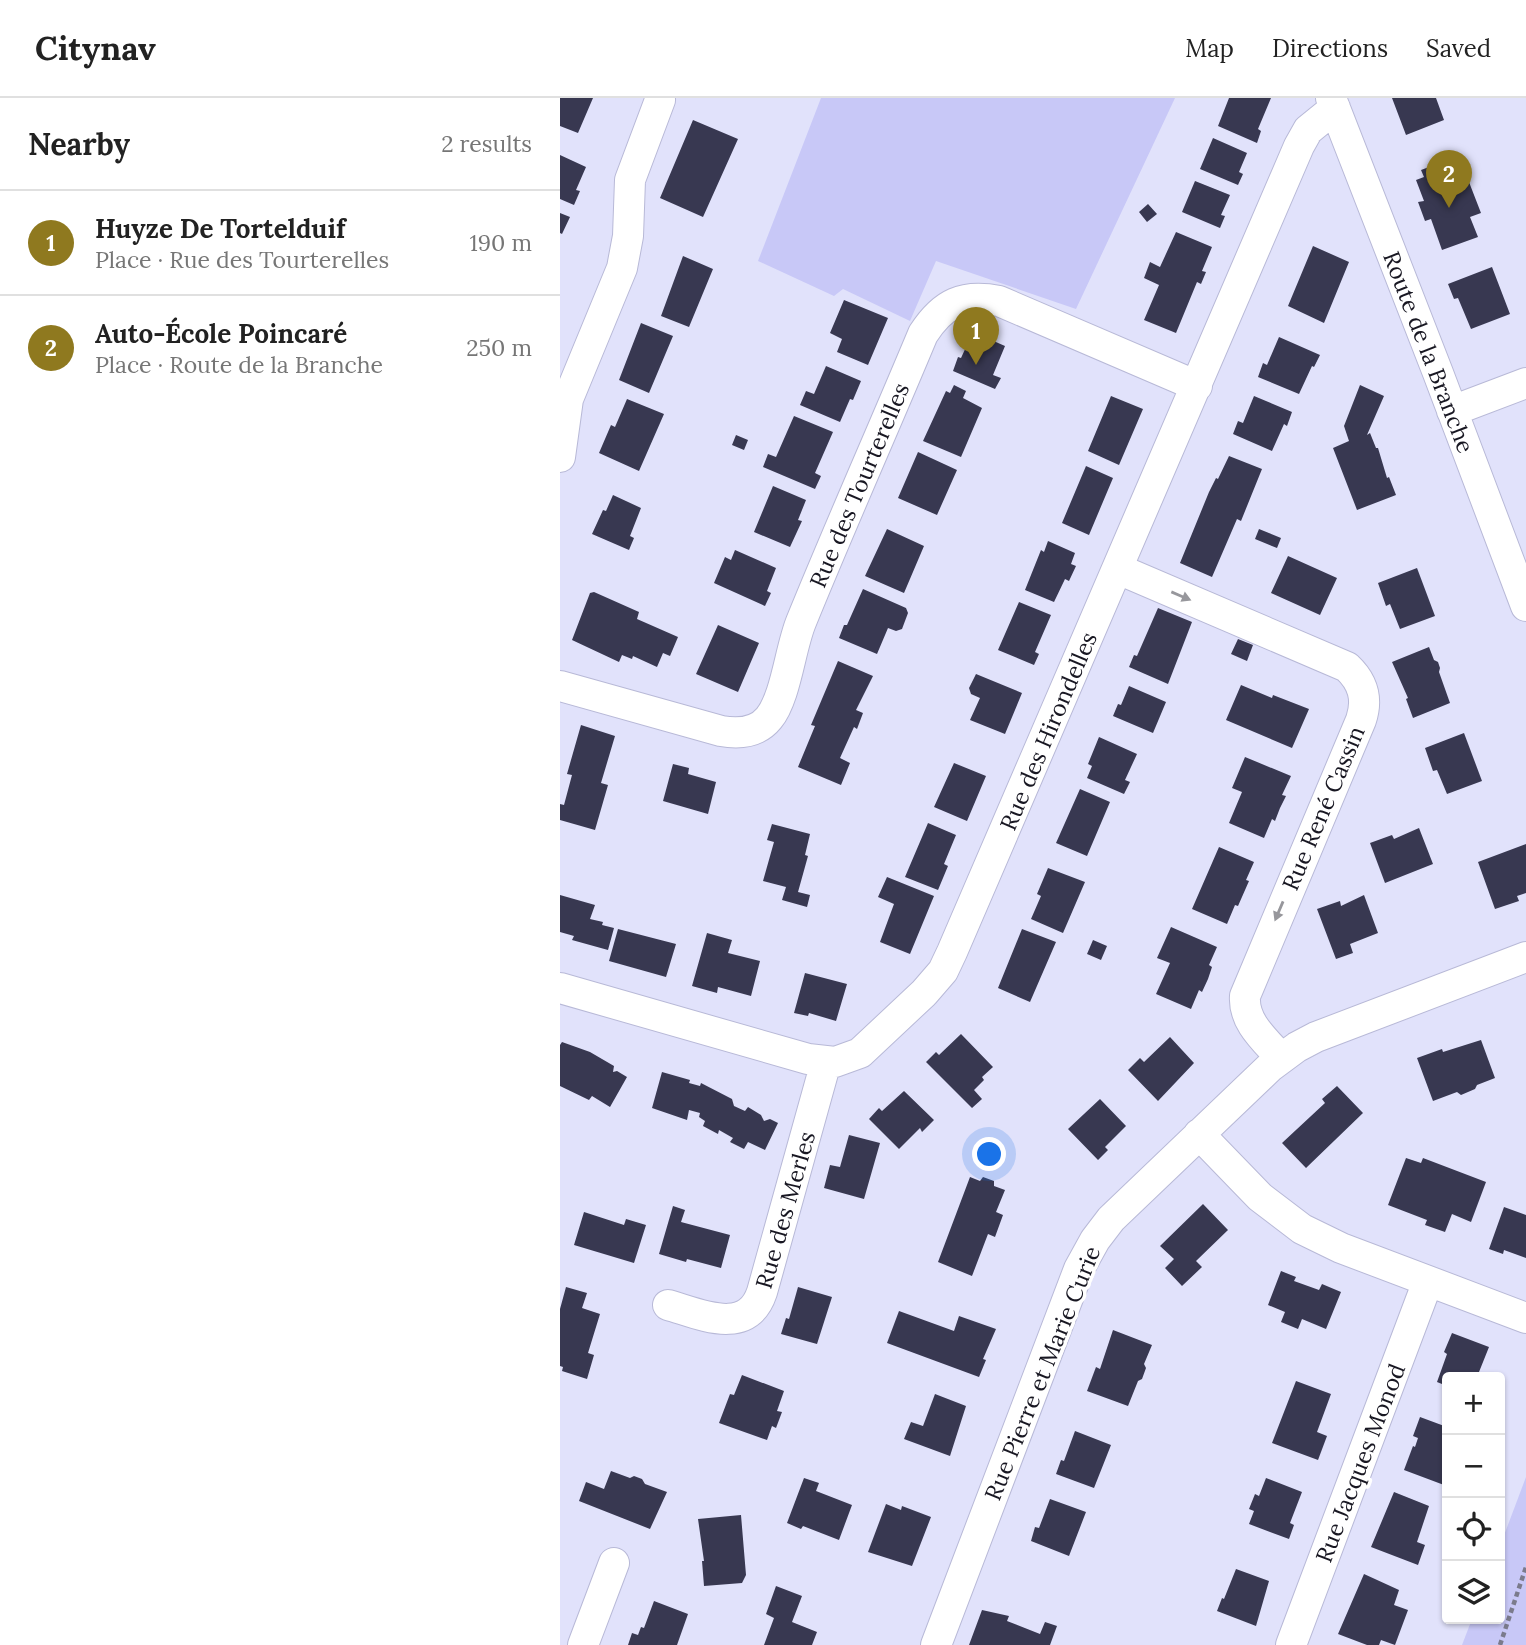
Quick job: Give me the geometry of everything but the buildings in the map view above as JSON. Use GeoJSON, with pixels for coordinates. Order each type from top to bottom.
{"type":"FeatureCollection","features":[{"type":"Feature","properties":{"kind":"street"},"geometry":{"type":"LineString","coordinates":[[560,457],[568,398],[622,268],[628,236],[630,180],[660,100]]}},
{"type":"Feature","properties":{"kind":"street","name":"Rue des Hirondelles"},"geometry":{"type":"LineString","coordinates":[[560,988],[800,1057],[826,1062],[844,1060],[867,1048],[925,993],[943,971],[1303,138],[1333,103]]}},
{"type":"Feature","properties":{"kind":"street","name":"Route de la Branche"},"geometry":{"type":"LineString","coordinates":[[1333,103],[1526,606]]}},
{"type":"Feature","properties":{"kind":"street","name":"Rue des Tourterelles"},"geometry":{"type":"LineString","coordinates":[[560,687],[721,731],[746,732],[766,721],[778,703],[800,623],[923,334],[941,312],[959,301],[978,297],[999,301],[1197,386]]}},
{"type":"Feature","properties":{"kind":"street"},"geometry":{"type":"LineString","coordinates":[[1452,411],[1526,383]]}},
{"type":"Feature","properties":{"kind":"street","name":"Rue René Cassin"},"geometry":{"type":"LineString","coordinates":[[1118,569],[1347,667],[1357,678],[1364,693],[1361,720],[1245,996],[1244,1005],[1250,1021],[1281,1058]]}},
{"type":"Feature","properties":{"kind":"street","name":"Rue Pierre et Marie Curie"},"geometry":{"type":"LineString","coordinates":[[936,1645],[1083,1259],[1111,1219],[1281,1058],[1316,1037],[1526,957]]}},
{"type":"Feature","properties":{"kind":"street","name":"Rue des Merles"},"geometry":{"type":"LineString","coordinates":[[668,1304],[729,1320],[751,1311],[756,1306],[826,1062]]}},
{"type":"Feature","properties":{"kind":"street"},"geometry":{"type":"LineString","coordinates":[[1199,1135],[1260,1197],[1302,1229],[1341,1248],[1526,1318]]}},
{"type":"Feature","properties":{"kind":"street","name":"Rue Jacques Monod"},"geometry":{"type":"LineString","coordinates":[[1292,1645],[1428,1281]]}},
{"type":"Feature","properties":{"kind":"street"},"geometry":{"type":"LineString","coordinates":[[583,1645],[614,1563]]}},
{"type":"Feature","properties":{"kind":"path"},"geometry":{"type":"LineString","coordinates":[[1500,1645],[1526,1567]]}},
{"type":"Feature","properties":{"kind":"shaded area"},"geometry":{"type":"Polygon","coordinates":[[[821,98],[1175,98],[1076,309],[936,261],[910,321],[843,289],[834,296],[758,261],[821,98]]]}},
{"type":"Feature","properties":{"kind":"shaded area"},"geometry":{"type":"Polygon","coordinates":[[[1526,1477],[1526,1645],[1462,1645],[1470,1624],[1505,1624],[1505,1533],[1526,1477]]]}},
{"type":"Feature","properties":{"kind":"place","name":"Auto-École Poincaré"},"geometry":{"type":"Point","coordinates":[1449,208]}},
{"type":"Feature","properties":{"kind":"place","name":"Huyze De Tortelduif"},"geometry":{"type":"Point","coordinates":[976,365]}}]}
